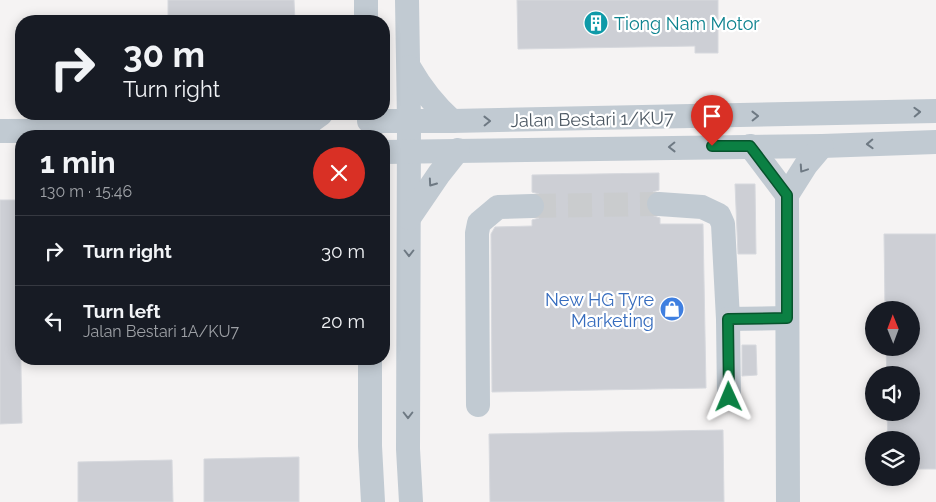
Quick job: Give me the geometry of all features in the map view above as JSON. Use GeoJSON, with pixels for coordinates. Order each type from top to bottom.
{"type":"FeatureCollection","features":[{"type":"Feature","properties":{"kind":"street"},"geometry":{"type":"LineString","coordinates":[[366,0],[366,15]]}},
{"type":"Feature","properties":{"kind":"street"},"geometry":{"type":"LineString","coordinates":[[407,0],[410,218],[408,449],[411,502]]}},
{"type":"Feature","properties":{"kind":"street"},"geometry":{"type":"LineString","coordinates":[[408,65],[419,85],[434,104],[452,121]]}},
{"type":"Feature","properties":{"kind":"street","name":"Jalan Bestari 1/KU7"},"geometry":{"type":"LineString","coordinates":[[369,124],[409,121],[936,111]]}},
{"type":"Feature","properties":{"kind":"street"},"geometry":{"type":"LineString","coordinates":[[307,130],[315,120]]}},
{"type":"Feature","properties":{"kind":"street"},"geometry":{"type":"LineString","coordinates":[[0,132],[15,132]]}},
{"type":"Feature","properties":{"kind":"street","name":"Jalan Bestari 1/KU7"},"geometry":{"type":"LineString","coordinates":[[390,152],[822,146],[936,142]]}},
{"type":"Feature","properties":{"kind":"street"},"geometry":{"type":"LineString","coordinates":[[750,146],[787,195]]}},
{"type":"Feature","properties":{"kind":"street"},"geometry":{"type":"LineString","coordinates":[[788,502],[787,195],[806,165],[822,146]]}},
{"type":"Feature","properties":{"kind":"street"},"geometry":{"type":"LineString","coordinates":[[410,218],[439,174],[458,150]]}},
{"type":"Feature","properties":{"kind":"street"},"geometry":{"type":"LineString","coordinates":[[659,204],[702,207],[719,215],[723,224],[728,319],[729,397]]}},
{"type":"Feature","properties":{"kind":"street"},"geometry":{"type":"LineString","coordinates":[[478,405],[477,233],[479,223],[498,207],[532,206]]}},
{"type":"Feature","properties":{"kind":"street"},"geometry":{"type":"LineString","coordinates":[[728,319],[787,318]]}},
{"type":"Feature","properties":{"kind":"street"},"geometry":{"type":"LineString","coordinates":[[370,365],[372,502]]}},
{"type":"Feature","properties":{"kind":"building"},"geometry":{"type":"Polygon","coordinates":[[[168,0],[294,0],[295,15],[168,15],[168,0]]]}},
{"type":"Feature","properties":{"kind":"building","name":"Tiong Nam Motor"},"geometry":{"type":"Polygon","coordinates":[[[517,0],[718,0],[718,53],[695,53],[695,46],[518,49],[517,0]]]}},
{"type":"Feature","properties":{"kind":"building"},"geometry":{"type":"Polygon","coordinates":[[[659,173],[659,190],[648,196],[645,203],[646,210],[651,215],[660,218],[660,224],[703,224],[706,388],[492,392],[491,234],[495,227],[532,226],[532,220],[539,218],[544,213],[546,206],[544,199],[539,194],[532,192],[532,175],[659,173]]]}},
{"type":"Feature","properties":{"kind":"building"},"geometry":{"type":"Polygon","coordinates":[[[735,184],[755,184],[756,254],[738,254],[735,184]]]}},
{"type":"Feature","properties":{"kind":"building"},"geometry":{"type":"Polygon","coordinates":[[[0,200],[15,200],[15,365],[21,365],[22,423],[0,424],[0,200]]]}},
{"type":"Feature","properties":{"kind":"building"},"geometry":{"type":"Polygon","coordinates":[[[884,234],[936,234],[936,469],[920,469],[920,431],[888,431],[887,421],[920,421],[920,366],[887,366],[886,356],[920,356],[920,301],[885,301],[884,234]]]}},
{"type":"Feature","properties":{"kind":"building"},"geometry":{"type":"Polygon","coordinates":[[[742,345],[756,345],[757,375],[742,376],[742,345]]]}},
{"type":"Feature","properties":{"kind":"building"},"geometry":{"type":"Polygon","coordinates":[[[723,430],[724,502],[490,502],[489,434],[723,430]]]}},
{"type":"Feature","properties":{"kind":"building"},"geometry":{"type":"Polygon","coordinates":[[[299,457],[299,502],[204,502],[204,459],[299,457]]]}},
{"type":"Feature","properties":{"kind":"building"},"geometry":{"type":"Polygon","coordinates":[[[172,460],[173,502],[78,502],[78,462],[172,460]]]}},
{"type":"Feature","properties":{"kind":"tunnel"},"geometry":{"type":"LineString","coordinates":[[532,206],[659,204]]}},
{"type":"Feature","properties":{"kind":"place","name":"Tiong Nam Motor"},"geometry":{"type":"Point","coordinates":[596,23]}},
{"type":"Feature","properties":{"kind":"place","name":"New HG Tyre Marketing"},"geometry":{"type":"Point","coordinates":[672,309]}},
{"type":"Feature","properties":{"kind":"route"},"geometry":{"type":"LineString","coordinates":[[712,146],[750,146],[787,195],[787,318],[728,319],[729,397]]}}]}
